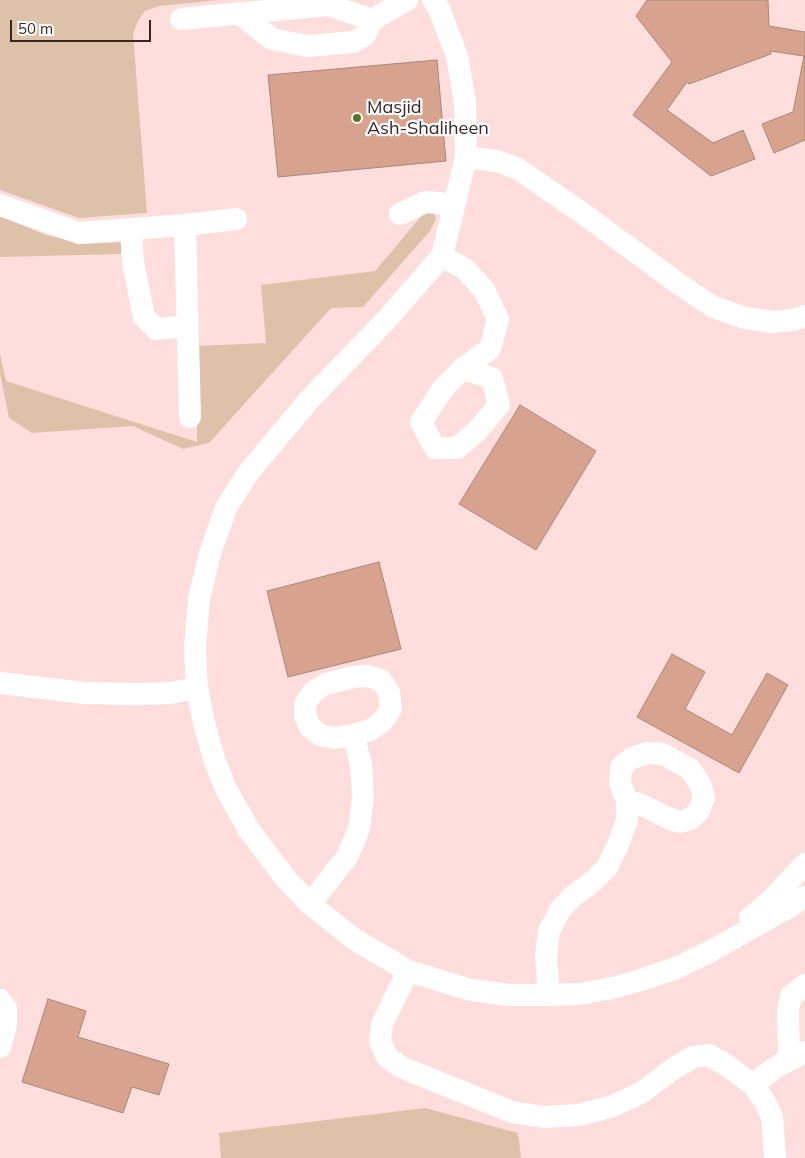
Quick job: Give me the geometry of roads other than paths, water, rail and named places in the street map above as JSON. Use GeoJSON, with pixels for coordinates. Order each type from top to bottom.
{"type":"FeatureCollection","features":[{"type":"Feature","properties":{"kind":"street"},"geometry":{"type":"LineString","coordinates":[[240,14],[272,39],[307,46],[353,42],[365,35],[372,20],[407,0]]}},
{"type":"Feature","properties":{"kind":"street"},"geometry":{"type":"LineString","coordinates":[[433,0],[439,9],[457,56],[465,102],[466,157],[442,256],[387,319],[309,400],[248,473],[226,508],[210,553],[199,599],[195,648],[197,688],[214,759],[226,789],[249,830],[286,880],[310,904],[354,938],[408,971],[471,990],[509,995],[549,996],[580,994],[641,980],[676,968],[711,951],[805,896]]}},
{"type":"Feature","properties":{"kind":"street"},"geometry":{"type":"LineString","coordinates":[[180,19],[329,5],[372,20]]}},
{"type":"Feature","properties":{"kind":"street"},"geometry":{"type":"LineString","coordinates":[[466,157],[497,161],[518,169],[713,307],[745,318],[772,322],[794,320],[805,316]]}},
{"type":"Feature","properties":{"kind":"street"},"geometry":{"type":"LineString","coordinates":[[400,214],[425,202],[440,203],[453,209]]}},
{"type":"Feature","properties":{"kind":"street"},"geometry":{"type":"LineString","coordinates":[[0,205],[79,232],[185,225],[236,219]]}},
{"type":"Feature","properties":{"kind":"street"},"geometry":{"type":"LineString","coordinates":[[185,225],[190,418]]}},
{"type":"Feature","properties":{"kind":"street"},"geometry":{"type":"LineString","coordinates":[[131,229],[134,262],[144,318],[156,329],[188,326]]}},
{"type":"Feature","properties":{"kind":"street"},"geometry":{"type":"LineString","coordinates":[[442,256],[466,269],[484,290],[498,319],[490,348],[462,369]]}},
{"type":"Feature","properties":{"kind":"street"},"geometry":{"type":"LineString","coordinates":[[0,683],[84,693],[110,694],[170,693],[197,688]]}},
{"type":"Feature","properties":{"kind":"street"},"geometry":{"type":"LineString","coordinates":[[310,904],[347,857],[358,829],[363,797],[361,764],[353,736]]}},
{"type":"Feature","properties":{"kind":"street"},"geometry":{"type":"LineString","coordinates":[[549,996],[546,957],[549,931],[560,910],[573,896],[591,883],[607,867],[618,845],[626,820],[628,801]]}},
{"type":"Feature","properties":{"kind":"street"},"geometry":{"type":"LineString","coordinates":[[711,951],[769,902],[805,864]]}},
{"type":"Feature","properties":{"kind":"street"},"geometry":{"type":"LineString","coordinates":[[408,971],[382,1024],[380,1041],[387,1057],[401,1067],[512,1112],[544,1117],[579,1115],[613,1106],[641,1094],[673,1069],[693,1057],[709,1056],[729,1067],[753,1085],[765,1102],[772,1118],[775,1158]]}},
{"type":"Feature","properties":{"kind":"street"},"geometry":{"type":"LineString","coordinates":[[753,1085],[776,1067],[797,1056],[788,1010],[791,996],[805,985]]}},
{"type":"Feature","properties":{"kind":"street"},"geometry":{"type":"LineString","coordinates":[[0,1000],[6,1008],[6,1025],[0,1047]]}},
{"type":"Feature","properties":{"kind":"place","name":"Masjid Ash-Shaliheen"},"geometry":{"type":"Point","coordinates":[357,118]}}]}
